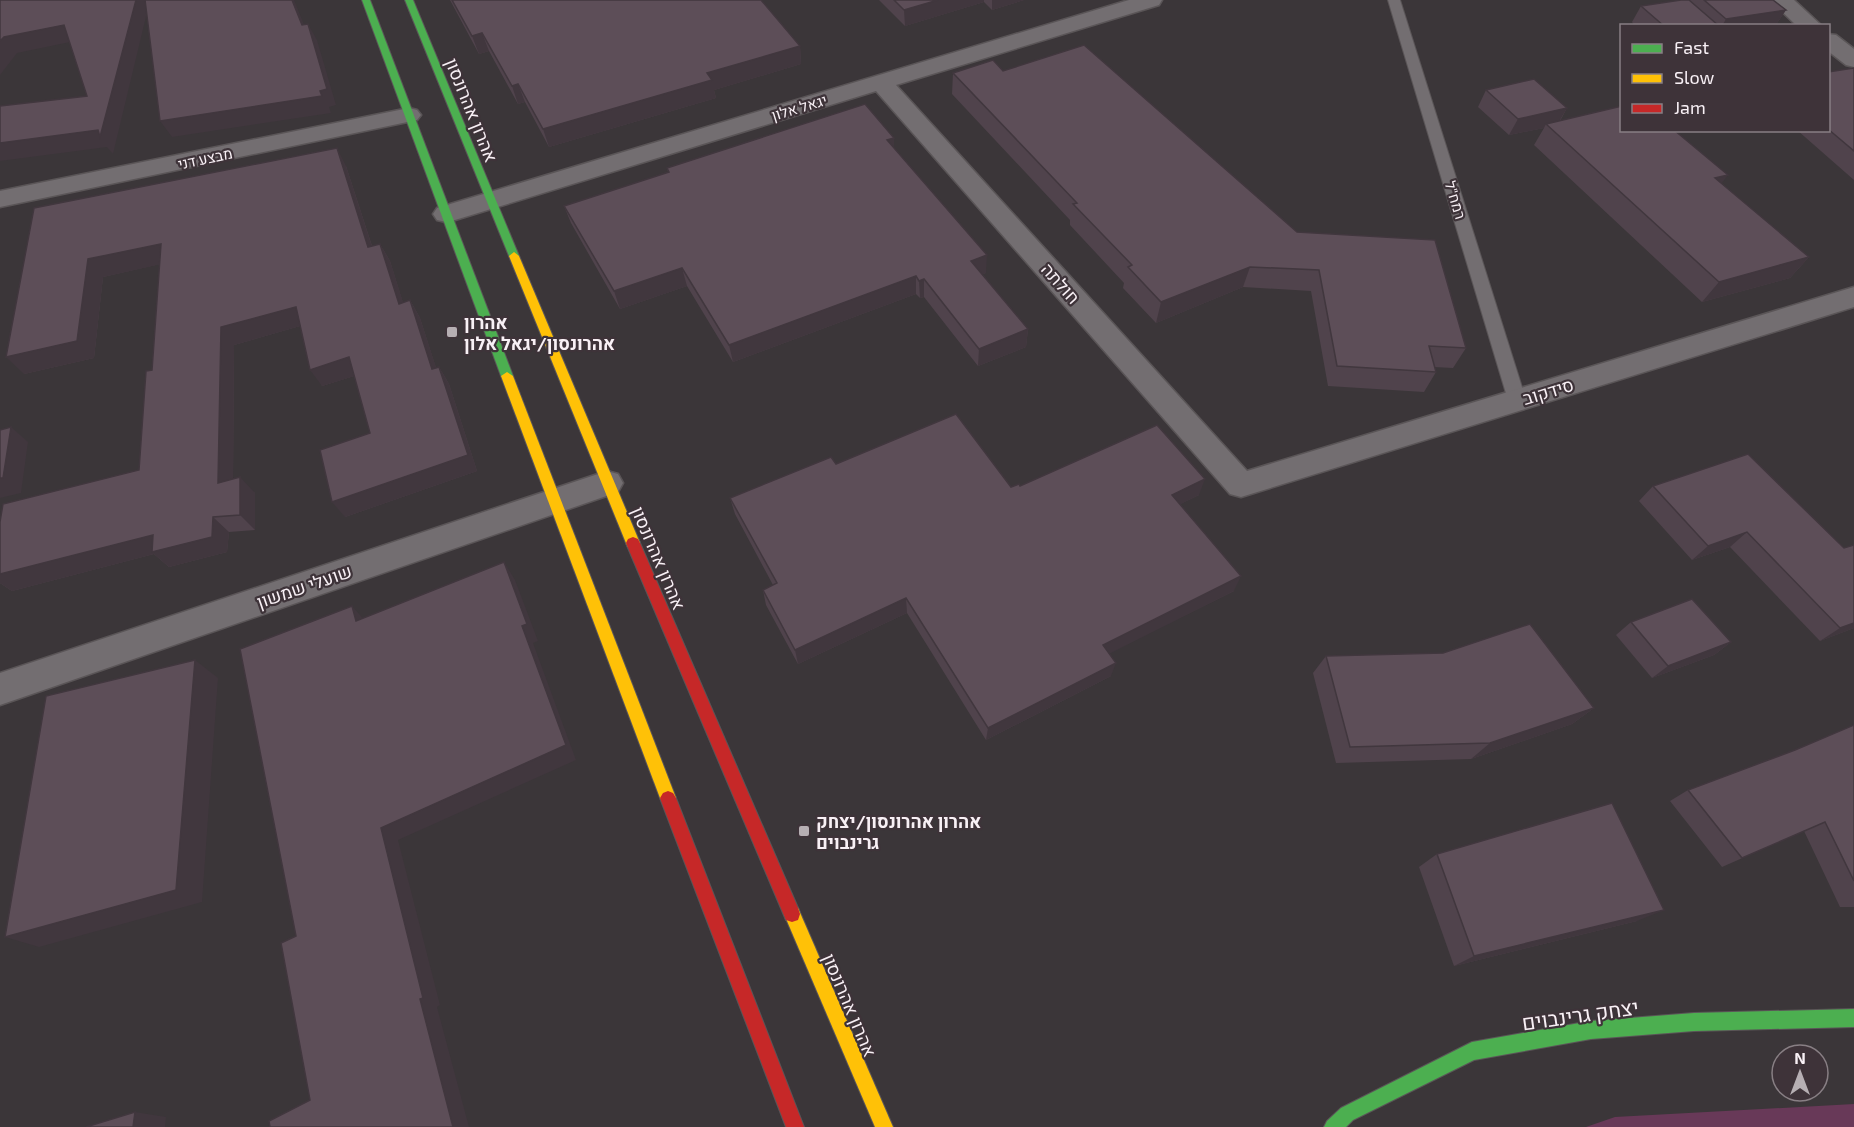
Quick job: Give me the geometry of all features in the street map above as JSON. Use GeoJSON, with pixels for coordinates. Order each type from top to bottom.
{"type":"FeatureCollection","features":[{"type":"Feature","properties":{"kind":"street"},"geometry":{"type":"LineString","coordinates":[[366,0],[554,502],[795,1127]]}},
{"type":"Feature","properties":{"kind":"street","name":"אהרון אהרונסון"},"geometry":{"type":"LineString","coordinates":[[409,0],[489,201],[607,483],[884,1127]]}},
{"type":"Feature","properties":{"kind":"street","name":"יגאל אלון"},"geometry":{"type":"LineString","coordinates":[[446,214],[1151,0]]}},
{"type":"Feature","properties":{"kind":"street"},"geometry":{"type":"LineString","coordinates":[[1781,0],[1809,24]]}},
{"type":"Feature","properties":{"kind":"street"},"geometry":{"type":"LineString","coordinates":[[1830,42],[1854,60]]}},
{"type":"Feature","properties":{"kind":"street","name":"חולתה"},"geometry":{"type":"LineString","coordinates":[[881,82],[1242,485]]}},
{"type":"Feature","properties":{"kind":"street","name":"מבצע דני"},"geometry":{"type":"LineString","coordinates":[[0,199],[409,115]]}},
{"type":"Feature","properties":{"kind":"street","name":"סידקוב"},"geometry":{"type":"LineString","coordinates":[[1242,485],[1854,297]]}},
{"type":"Feature","properties":{"kind":"street","name":"שועלי שמשון"},"geometry":{"type":"LineString","coordinates":[[0,689],[607,483]]}},
{"type":"Feature","properties":{"kind":"street","name":"יצחק גרינבוים"},"geometry":{"type":"LineString","coordinates":[[1333,1127],[1347,1114],[1472,1051],[1591,1030],[1694,1022],[1854,1018]]}},
{"type":"Feature","properties":{"kind":"lane","name":"רמח\"ל"},"geometry":{"type":"LineString","coordinates":[[1394,0],[1517,400]]}},
{"type":"Feature","properties":{"kind":"shaded area"},"geometry":{"type":"Polygon","coordinates":[[[1854,1104],[1854,1127],[1586,1127],[1615,1117],[1854,1104]]]}},
{"type":"Feature","properties":{"kind":"building"},"geometry":{"type":"Polygon","coordinates":[[[0,0],[136,0],[100,137],[98,130],[0,143],[0,106],[87,96],[64,25],[4,37],[0,41],[0,0]]]}},
{"type":"Feature","properties":{"kind":"building"},"geometry":{"type":"Polygon","coordinates":[[[145,0],[292,0],[302,25],[308,24],[327,89],[320,91],[322,96],[160,121],[145,0]]]}},
{"type":"Feature","properties":{"kind":"building"},"geometry":{"type":"Polygon","coordinates":[[[452,0],[761,0],[800,46],[707,73],[712,80],[543,129],[518,84],[512,86],[482,33],[472,36],[452,0]]]}},
{"type":"Feature","properties":{"kind":"building"},"geometry":{"type":"Polygon","coordinates":[[[894,0],[938,0],[904,10],[894,0]]]}},
{"type":"Feature","properties":{"kind":"building"},"geometry":{"type":"Polygon","coordinates":[[[1689,0],[1717,24],[1662,24],[1641,6],[1689,0]]]}},
{"type":"Feature","properties":{"kind":"building"},"geometry":{"type":"Polygon","coordinates":[[[1704,0],[1773,0],[1786,10],[1726,19],[1704,0]]]}},
{"type":"Feature","properties":{"kind":"building"},"geometry":{"type":"Polygon","coordinates":[[[1084,45],[1297,232],[1435,240],[1466,348],[1429,346],[1436,372],[1337,366],[1319,270],[1250,267],[1161,302],[1128,267],[1132,265],[1073,204],[1077,203],[953,73],[993,60],[1003,71],[1084,45]]]}},
{"type":"Feature","properties":{"kind":"building"},"geometry":{"type":"Polygon","coordinates":[[[1854,68],[1854,151],[1830,131],[1830,72],[1854,68]]]}},
{"type":"Feature","properties":{"kind":"building"},"geometry":{"type":"Polygon","coordinates":[[[1534,79],[1567,108],[1518,119],[1486,90],[1534,79]]]}},
{"type":"Feature","properties":{"kind":"building"},"geometry":{"type":"Polygon","coordinates":[[[865,104],[894,138],[887,140],[987,255],[971,261],[1028,329],[979,349],[924,279],[919,281],[916,276],[729,345],[682,268],[614,291],[564,206],[669,172],[667,168],[865,104]]]}},
{"type":"Feature","properties":{"kind":"building"},"geometry":{"type":"Polygon","coordinates":[[[1620,106],[1620,132],[1676,132],[1728,175],[1715,178],[1809,257],[1719,282],[1546,124],[1620,106]]]}},
{"type":"Feature","properties":{"kind":"building"},"geometry":{"type":"Polygon","coordinates":[[[337,148],[368,247],[380,244],[399,304],[410,300],[432,369],[439,367],[468,455],[332,502],[320,450],[370,433],[349,357],[310,370],[296,307],[221,327],[218,483],[240,477],[240,515],[213,517],[212,537],[152,552],[153,535],[0,574],[0,522],[3,504],[139,470],[146,371],[152,370],[161,244],[88,259],[77,341],[6,357],[34,208],[337,148]]]}},
{"type":"Feature","properties":{"kind":"building"},"geometry":{"type":"Polygon","coordinates":[[[956,414],[1011,487],[1019,484],[1020,486],[1157,425],[1205,479],[1172,495],[1241,576],[1103,645],[1116,663],[988,728],[906,598],[795,650],[763,590],[777,583],[730,498],[831,457],[836,464],[956,414]]]}},
{"type":"Feature","properties":{"kind":"building"},"geometry":{"type":"Polygon","coordinates":[[[11,427],[3,478],[0,478],[0,430],[11,427]]]}},
{"type":"Feature","properties":{"kind":"building"},"geometry":{"type":"Polygon","coordinates":[[[1748,454],[1844,548],[1854,545],[1854,623],[1840,628],[1747,532],[1708,546],[1653,486],[1748,454]]]}},
{"type":"Feature","properties":{"kind":"building"},"geometry":{"type":"Polygon","coordinates":[[[504,562],[527,624],[522,626],[566,745],[381,828],[423,998],[420,999],[453,1127],[270,1127],[269,1121],[310,1100],[281,943],[296,936],[240,649],[352,606],[356,621],[504,562]]]}},
{"type":"Feature","properties":{"kind":"building"},"geometry":{"type":"Polygon","coordinates":[[[1692,599],[1731,642],[1668,666],[1631,622],[1692,599]]]}},
{"type":"Feature","properties":{"kind":"building"},"geometry":{"type":"Polygon","coordinates":[[[1530,624],[1594,708],[1490,743],[1350,747],[1326,656],[1443,653],[1530,624]]]}},
{"type":"Feature","properties":{"kind":"building"},"geometry":{"type":"Polygon","coordinates":[[[195,660],[176,890],[5,937],[46,696],[195,660]]]}},
{"type":"Feature","properties":{"kind":"building"},"geometry":{"type":"Polygon","coordinates":[[[1854,725],[1854,881],[1825,822],[1742,858],[1688,790],[1795,750],[1854,725]]]}},
{"type":"Feature","properties":{"kind":"building"},"geometry":{"type":"Polygon","coordinates":[[[1612,803],[1664,910],[1474,956],[1437,854],[1612,803]]]}},
{"type":"Feature","properties":{"kind":"building"},"geometry":{"type":"Polygon","coordinates":[[[135,1112],[133,1127],[86,1127],[135,1112]]]}},
{"type":"Feature","properties":{"kind":"traffic: fast"},"geometry":{"type":"LineString","coordinates":[[366,0],[507,376]]}},
{"type":"Feature","properties":{"kind":"traffic: fast"},"geometry":{"type":"LineString","coordinates":[[409,0],[514,256]]}},
{"type":"Feature","properties":{"kind":"traffic: fast"},"geometry":{"type":"LineString","coordinates":[[1333,1127],[1347,1114],[1472,1051],[1591,1030],[1694,1022],[1854,1018]]}},
{"type":"Feature","properties":{"kind":"traffic: slow"},"geometry":{"type":"LineString","coordinates":[[514,256],[633,543]]}},
{"type":"Feature","properties":{"kind":"traffic: slow"},"geometry":{"type":"LineString","coordinates":[[507,376],[668,798]]}},
{"type":"Feature","properties":{"kind":"traffic: slow"},"geometry":{"type":"LineString","coordinates":[[792,914],[884,1127]]}},
{"type":"Feature","properties":{"kind":"traffic: jam"},"geometry":{"type":"LineString","coordinates":[[633,543],[792,914]]}},
{"type":"Feature","properties":{"kind":"traffic: jam"},"geometry":{"type":"LineString","coordinates":[[668,798],[795,1127]]}},
{"type":"Feature","properties":{"kind":"place","name":"אהרון אהרונסון/יגאל אלון"},"geometry":{"type":"Point","coordinates":[452,332]}},
{"type":"Feature","properties":{"kind":"place","name":"אהרון אהרונסון/יצחק גרינבוים"},"geometry":{"type":"Point","coordinates":[804,831]}}]}
